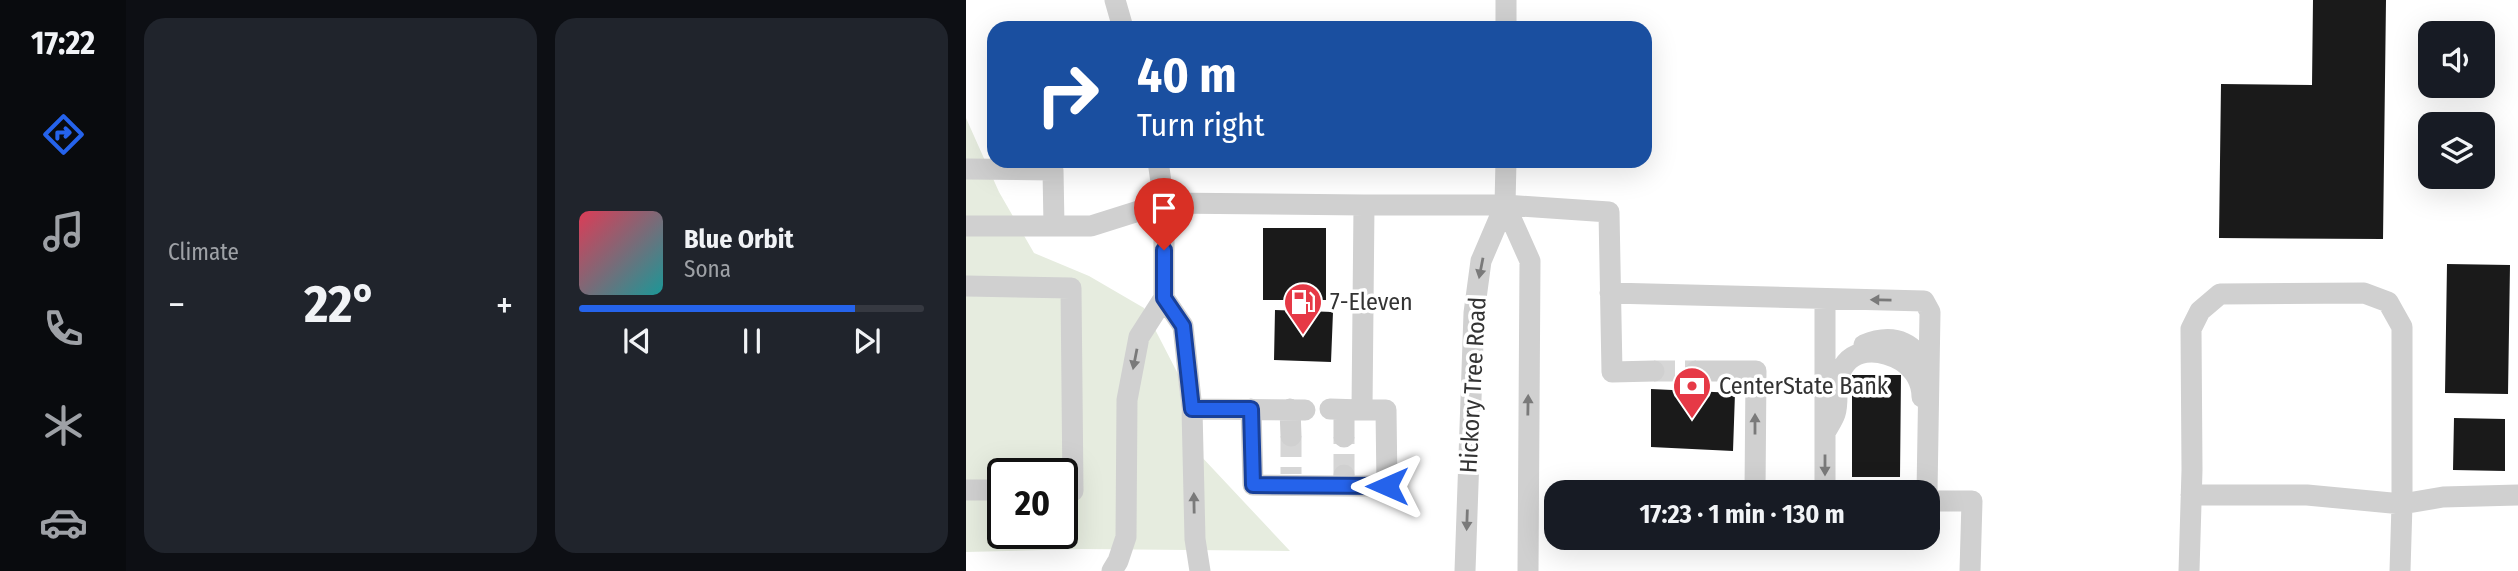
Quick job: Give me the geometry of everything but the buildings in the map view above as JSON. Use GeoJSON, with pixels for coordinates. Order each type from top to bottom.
{"type":"FeatureCollection","features":[{"type":"Feature","properties":{"kind":"street"},"geometry":{"type":"LineString","coordinates":[[1115,0],[1122,21]]}},
{"type":"Feature","properties":{"kind":"street"},"geometry":{"type":"LineString","coordinates":[[1506,0],[1506,21]]}},
{"type":"Feature","properties":{"kind":"street"},"geometry":{"type":"LineString","coordinates":[[1112,571],[1126,537],[1129,387],[1139,337],[1164,298],[1164,203],[1159,168]]}},
{"type":"Feature","properties":{"kind":"street","name":"Hickory Tree Road"},"geometry":{"type":"LineString","coordinates":[[1506,168],[1506,205],[1530,261],[1528,571]]}},
{"type":"Feature","properties":{"kind":"street"},"geometry":{"type":"LineString","coordinates":[[966,169],[1053,170],[1054,226]]}},
{"type":"Feature","properties":{"kind":"street"},"geometry":{"type":"LineString","coordinates":[[966,226],[1091,226],[1164,203],[1506,205],[1609,212],[1612,372],[1654,372]]}},
{"type":"Feature","properties":{"kind":"street"},"geometry":{"type":"LineString","coordinates":[[1344,437],[1364,205]]}},
{"type":"Feature","properties":{"kind":"street","name":"Hickory Tree Road"},"geometry":{"type":"LineString","coordinates":[[1465,571],[1474,313],[1481,261],[1506,205]]}},
{"type":"Feature","properties":{"kind":"street"},"geometry":{"type":"LineString","coordinates":[[966,286],[1071,288],[1073,458]]}},
{"type":"Feature","properties":{"kind":"street"},"geometry":{"type":"LineString","coordinates":[[1610,292],[1923,301],[1930,312],[1927,480]]}},
{"type":"Feature","properties":{"kind":"street"},"geometry":{"type":"LineString","coordinates":[[2189,571],[2191,329],[2200,311],[2220,294],[2364,293],[2388,302],[2402,327],[2400,571]]}},
{"type":"Feature","properties":{"kind":"street"},"geometry":{"type":"LineString","coordinates":[[1164,298],[1183,326],[1192,409],[1195,539],[1200,571]]}},
{"type":"Feature","properties":{"kind":"street"},"geometry":{"type":"LineString","coordinates":[[1825,299],[1825,480]]}},
{"type":"Feature","properties":{"kind":"street"},"geometry":{"type":"LineString","coordinates":[[1825,433],[1835,413],[1839,376],[1849,358],[1880,351],[1903,362],[1917,374],[1922,389],[1922,412],[1928,433]]}},
{"type":"Feature","properties":{"kind":"street"},"geometry":{"type":"LineString","coordinates":[[1696,371],[1756,371],[1755,480]]}},
{"type":"Feature","properties":{"kind":"street"},"geometry":{"type":"LineString","coordinates":[[1192,409],[1298,409],[1291,436]]}},
{"type":"Feature","properties":{"kind":"street"},"geometry":{"type":"LineString","coordinates":[[1251,409],[1253,485],[1291,480],[1344,481],[1387,486],[1386,410],[1345,410]]}},
{"type":"Feature","properties":{"kind":"street"},"geometry":{"type":"LineString","coordinates":[[966,490],[987,490]]}},
{"type":"Feature","properties":{"kind":"street"},"geometry":{"type":"LineString","coordinates":[[2191,495],[2307,495],[2402,504],[2443,497],[2518,495]]}},
{"type":"Feature","properties":{"kind":"street"},"geometry":{"type":"LineString","coordinates":[[1940,501],[1972,501],[1970,571]]}},
{"type":"Feature","properties":{"kind":"shaded area"},"geometry":{"type":"Polygon","coordinates":[[[966,118],[999,192],[1034,253],[1089,276],[1144,308],[1178,374],[1184,438],[1290,551],[1081,549],[966,552],[966,118]]]}},
{"type":"Feature","properties":{"kind":"tunnel"},"geometry":{"type":"LineString","coordinates":[[1654,371],[1696,371]]}},
{"type":"Feature","properties":{"kind":"tunnel"},"geometry":{"type":"LineString","coordinates":[[1291,436],[1291,474]]}},
{"type":"Feature","properties":{"kind":"tunnel"},"geometry":{"type":"LineString","coordinates":[[1344,437],[1344,475]]}},
{"type":"Feature","properties":{"kind":"place","name":"7-Eleven"},"geometry":{"type":"Point","coordinates":[1303,336]}},
{"type":"Feature","properties":{"kind":"place","name":"CenterState Bank"},"geometry":{"type":"Point","coordinates":[1692,420]}},
{"type":"Feature","properties":{"kind":"route"},"geometry":{"type":"LineString","coordinates":[[1164,250],[1164,298],[1183,326],[1192,409],[1251,409],[1253,485],[1387,486]]}}]}
